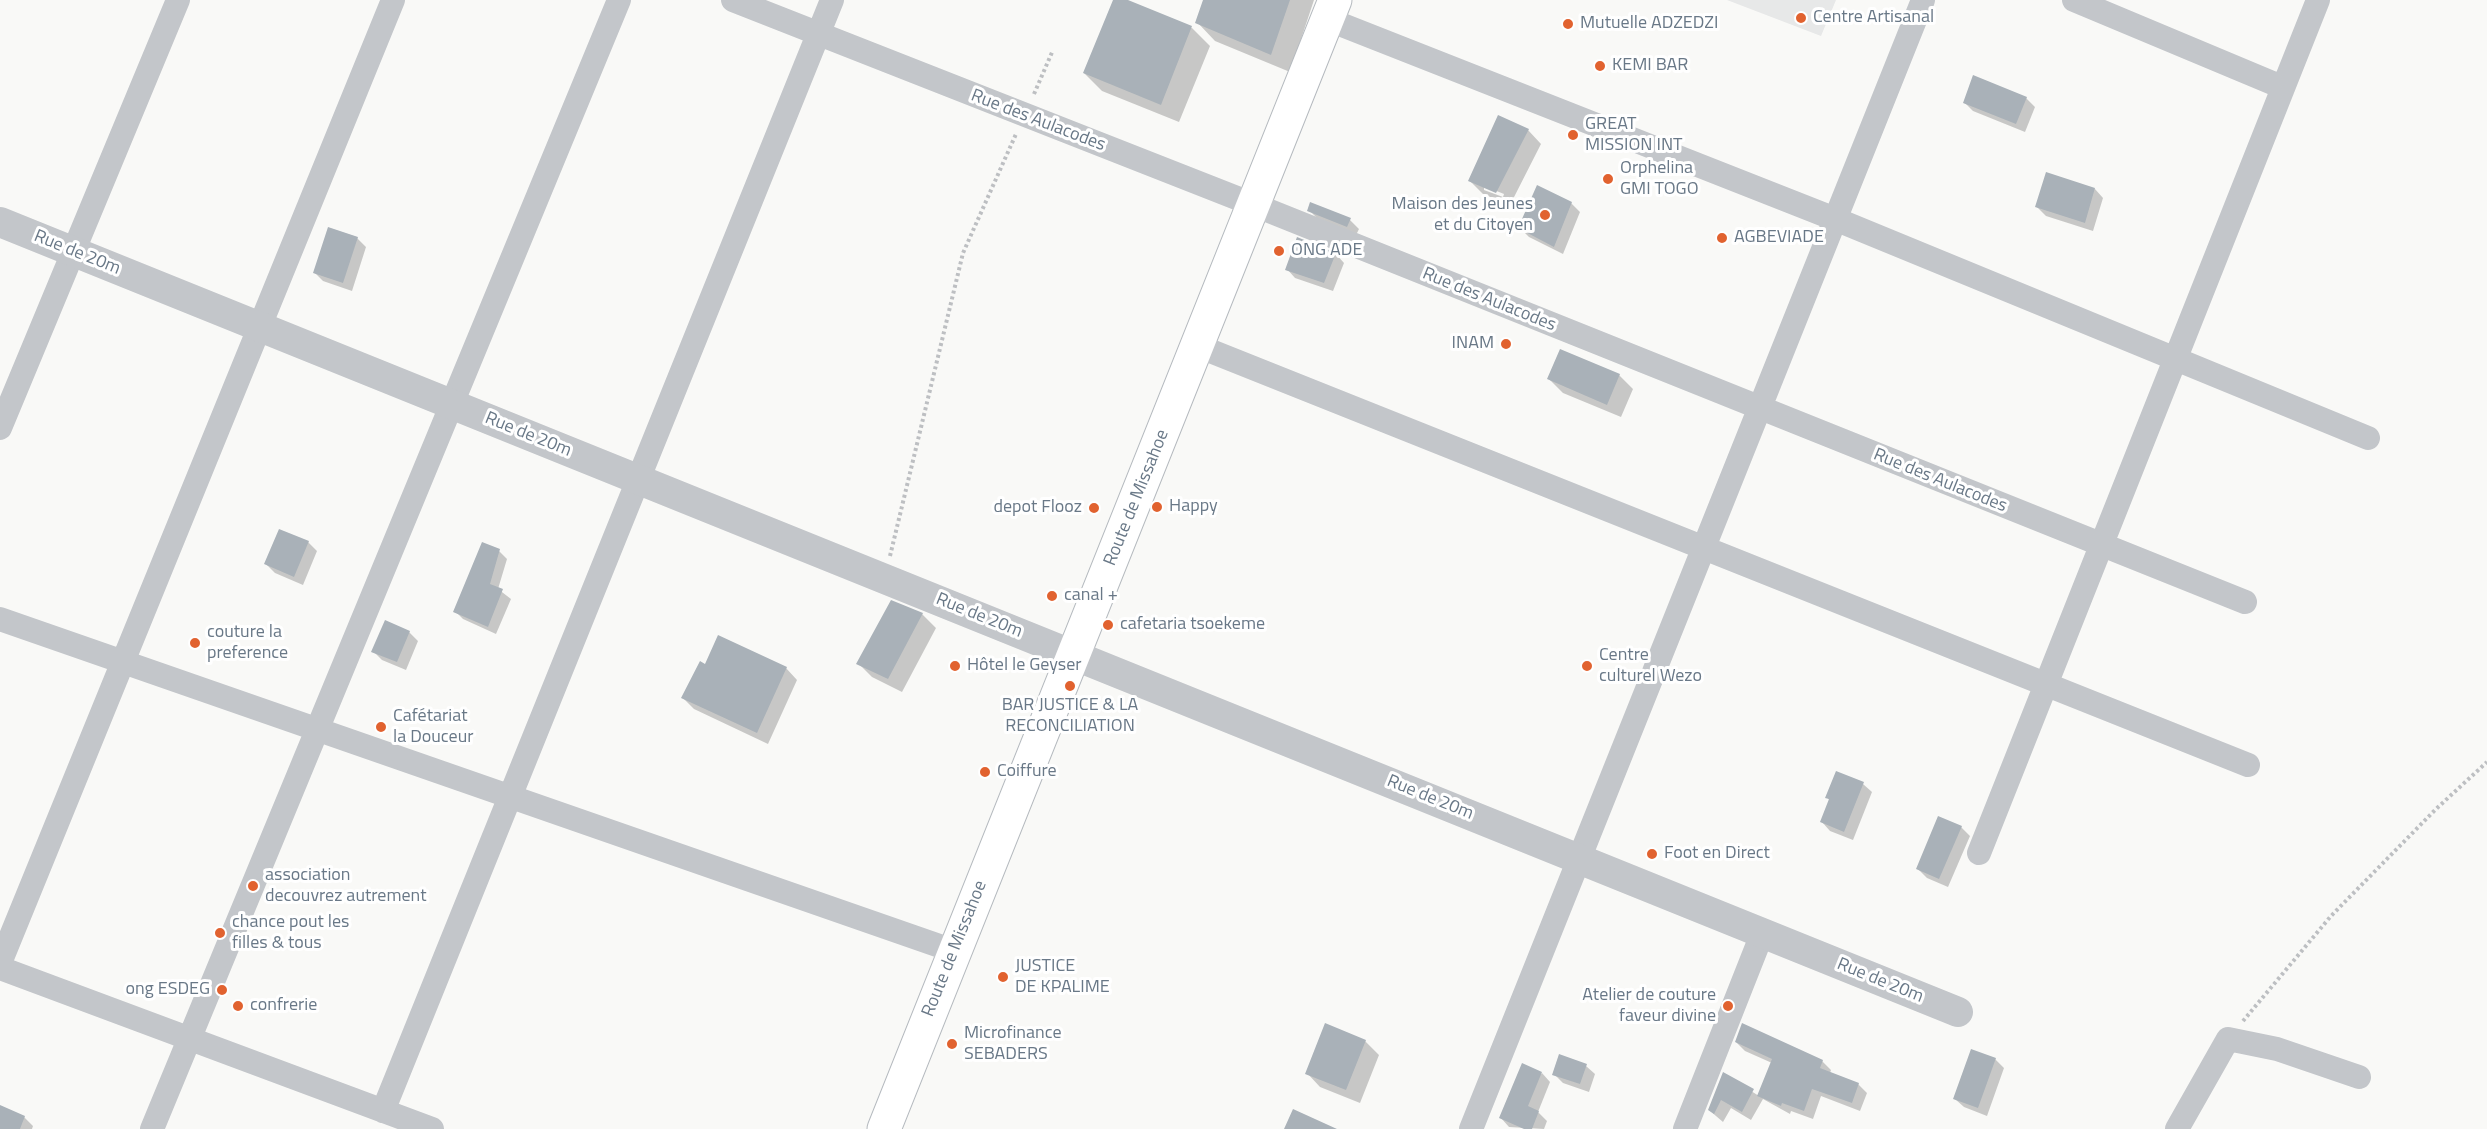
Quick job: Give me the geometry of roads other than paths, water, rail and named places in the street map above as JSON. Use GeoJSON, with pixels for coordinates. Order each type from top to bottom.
{"type":"FeatureCollection","features":[{"type":"Feature","properties":{"kind":"main road","name":"Route de Missahoe"},"geometry":{"type":"LineString","coordinates":[[884,1129],[1331,9]]}},
{"type":"Feature","properties":{"kind":"street"},"geometry":{"type":"LineString","coordinates":[[0,428],[178,0]]}},
{"type":"Feature","properties":{"kind":"street"},"geometry":{"type":"LineString","coordinates":[[0,963],[393,0]]}},
{"type":"Feature","properties":{"kind":"street"},"geometry":{"type":"LineString","coordinates":[[152,1129],[619,0]]}},
{"type":"Feature","properties":{"kind":"street","name":"Rue des Aulacodes"},"geometry":{"type":"LineString","coordinates":[[733,0],[1252,204],[2245,602]]}},
{"type":"Feature","properties":{"kind":"street"},"geometry":{"type":"LineString","coordinates":[[383,1111],[832,0]]}},
{"type":"Feature","properties":{"kind":"street"},"geometry":{"type":"LineString","coordinates":[[1471,1129],[1923,0]]}},
{"type":"Feature","properties":{"kind":"street"},"geometry":{"type":"LineString","coordinates":[[2074,0],[2282,87]]}},
{"type":"Feature","properties":{"kind":"street"},"geometry":{"type":"LineString","coordinates":[[1979,853],[2318,0]]}},
{"type":"Feature","properties":{"kind":"street"},"geometry":{"type":"LineString","coordinates":[[1331,9],[2368,438]]}},
{"type":"Feature","properties":{"kind":"street","name":"Rue de 20m"},"geometry":{"type":"LineString","coordinates":[[0,222],[1958,1012]]}},
{"type":"Feature","properties":{"kind":"street"},"geometry":{"type":"LineString","coordinates":[[1198,346],[2248,765]]}},
{"type":"Feature","properties":{"kind":"street"},"geometry":{"type":"LineString","coordinates":[[0,619],[954,951]]}},
{"type":"Feature","properties":{"kind":"street"},"geometry":{"type":"LineString","coordinates":[[1685,1129],[1762,934]]}},
{"type":"Feature","properties":{"kind":"street"},"geometry":{"type":"LineString","coordinates":[[0,968],[432,1129]]}},
{"type":"Feature","properties":{"kind":"street"},"geometry":{"type":"LineString","coordinates":[[2177,1129],[2228,1039],[2277,1048],[2359,1077]]}},
{"type":"Feature","properties":{"kind":"place","name":"Centre Artisanal"},"geometry":{"type":"Point","coordinates":[1801,18]}},
{"type":"Feature","properties":{"kind":"place","name":"Mutuelle ADZEDZI"},"geometry":{"type":"Point","coordinates":[1568,24]}},
{"type":"Feature","properties":{"kind":"place","name":"KEMI BAR"},"geometry":{"type":"Point","coordinates":[1600,66]}},
{"type":"Feature","properties":{"kind":"place","name":"GREAT MISSION INT"},"geometry":{"type":"Point","coordinates":[1573,135]}},
{"type":"Feature","properties":{"kind":"place","name":"Orphelina GMI TOGO"},"geometry":{"type":"Point","coordinates":[1608,179]}},
{"type":"Feature","properties":{"kind":"place","name":"Maison des Jeunes et du Citoyen"},"geometry":{"type":"Point","coordinates":[1545,215]}},
{"type":"Feature","properties":{"kind":"place","name":"AGBEVIADE"},"geometry":{"type":"Point","coordinates":[1722,238]}},
{"type":"Feature","properties":{"kind":"place","name":"ONG ADE"},"geometry":{"type":"Point","coordinates":[1279,251]}},
{"type":"Feature","properties":{"kind":"place","name":"INAM"},"geometry":{"type":"Point","coordinates":[1506,344]}},
{"type":"Feature","properties":{"kind":"place","name":"Happy"},"geometry":{"type":"Point","coordinates":[1157,507]}},
{"type":"Feature","properties":{"kind":"place","name":"depot Flooz"},"geometry":{"type":"Point","coordinates":[1094,508]}},
{"type":"Feature","properties":{"kind":"place","name":"canal +"},"geometry":{"type":"Point","coordinates":[1052,596]}},
{"type":"Feature","properties":{"kind":"place","name":"cafetaria tsoekeme"},"geometry":{"type":"Point","coordinates":[1108,625]}},
{"type":"Feature","properties":{"kind":"place","name":"couture la preference"},"geometry":{"type":"Point","coordinates":[195,643]}},
{"type":"Feature","properties":{"kind":"place","name":"Hôtel le Geyser"},"geometry":{"type":"Point","coordinates":[955,666]}},
{"type":"Feature","properties":{"kind":"place","name":"Centre culturel Wezo"},"geometry":{"type":"Point","coordinates":[1587,666]}},
{"type":"Feature","properties":{"kind":"place","name":"BAR JUSTICE & LA RECONCILIATION"},"geometry":{"type":"Point","coordinates":[1070,686]}},
{"type":"Feature","properties":{"kind":"place","name":"Cafétariat la Douceur"},"geometry":{"type":"Point","coordinates":[381,727]}},
{"type":"Feature","properties":{"kind":"place","name":"Coiffure"},"geometry":{"type":"Point","coordinates":[985,772]}},
{"type":"Feature","properties":{"kind":"place","name":"Foot en Direct"},"geometry":{"type":"Point","coordinates":[1652,854]}},
{"type":"Feature","properties":{"kind":"place","name":"association decouvrez autrement"},"geometry":{"type":"Point","coordinates":[253,886]}},
{"type":"Feature","properties":{"kind":"place","name":"chance pout les filles & tous"},"geometry":{"type":"Point","coordinates":[220,933]}},
{"type":"Feature","properties":{"kind":"place","name":"JUSTICE DE KPALIME"},"geometry":{"type":"Point","coordinates":[1003,977]}},
{"type":"Feature","properties":{"kind":"place","name":"ong ESDEG"},"geometry":{"type":"Point","coordinates":[222,990]}},
{"type":"Feature","properties":{"kind":"place","name":"confrerie"},"geometry":{"type":"Point","coordinates":[238,1006]}},
{"type":"Feature","properties":{"kind":"place","name":"Atelier de couture faveur divine"},"geometry":{"type":"Point","coordinates":[1728,1006]}},
{"type":"Feature","properties":{"kind":"place","name":"Microfinance SEBADERS"},"geometry":{"type":"Point","coordinates":[952,1044]}}]}
